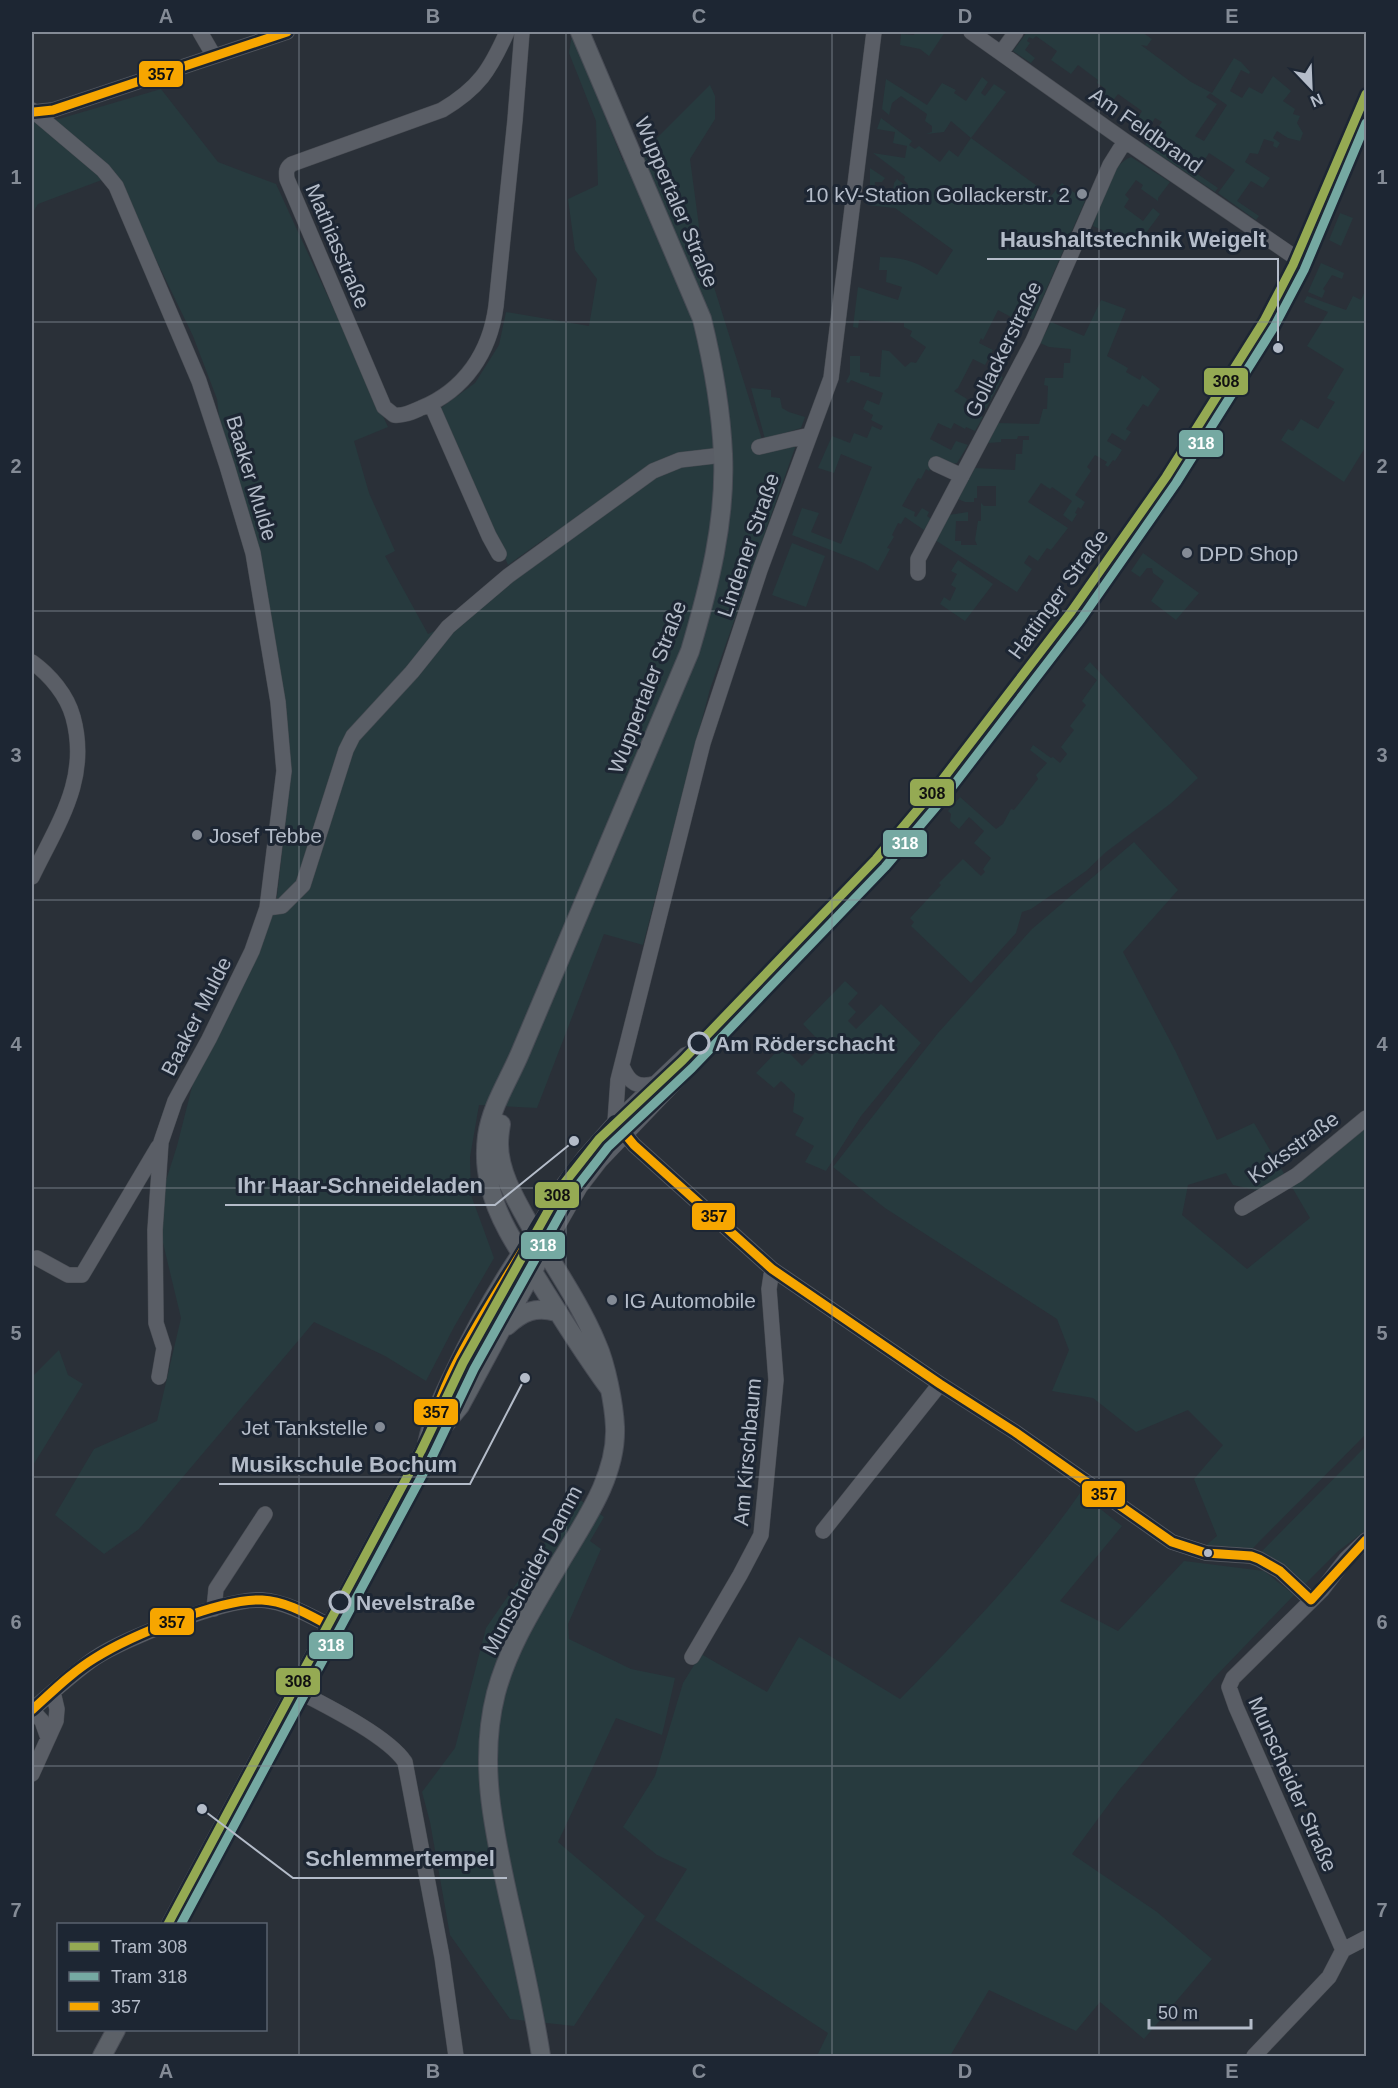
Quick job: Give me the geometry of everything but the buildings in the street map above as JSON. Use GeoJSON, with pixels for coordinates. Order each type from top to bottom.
{"type":"FeatureCollection","features":[{"type":"Feature","properties":{"kind":"main road","name":"Wuppertaler Straße"},"geometry":{"type":"LineString","coordinates":[[521,1253],[500,1215],[489,1186],[486,1152],[490,1120],[690,651],[714,562],[720,519],[723,456],[719,405],[713,364],[702,319],[580,32]]}},
{"type":"Feature","properties":{"kind":"main road","name":"Wuppertaler Straße"},"geometry":{"type":"LineString","coordinates":[[511,1075],[502,1114],[499,1144],[506,1174],[521,1210],[534,1233]]}},
{"type":"Feature","properties":{"kind":"main road","name":"Hattinger Straße"},"geometry":{"type":"LineString","coordinates":[[427,1446],[431,1423],[461,1356],[534,1233]]}},
{"type":"Feature","properties":{"kind":"main road"},"geometry":{"type":"LineString","coordinates":[[534,1233],[544,1250]]}},
{"type":"Feature","properties":{"kind":"main road","name":"Hattinger Straße"},"geometry":{"type":"LineString","coordinates":[[172,1923],[427,1446],[460,1406],[544,1250]]}},
{"type":"Feature","properties":{"kind":"main road","name":"Munscheider Damm"},"geometry":{"type":"LineString","coordinates":[[541,2056],[490,1804],[487,1767],[488,1742],[496,1693],[515,1641],[588,1516],[609,1469],[614,1450],[615,1428],[609,1388],[598,1346],[585,1319],[544,1250]]}},
{"type":"Feature","properties":{"kind":"main road"},"geometry":{"type":"LineString","coordinates":[[521,1253],[532,1272]]}},
{"type":"Feature","properties":{"kind":"main road","name":"Munscheider Damm"},"geometry":{"type":"LineString","coordinates":[[532,1272],[556,1312],[609,1388]]}},
{"type":"Feature","properties":{"kind":"main road","name":"Hattinger Straße"},"geometry":{"type":"LineString","coordinates":[[500,1331],[519,1315],[533,1309],[556,1312]]}},
{"type":"Feature","properties":{"kind":"main road"},"geometry":{"type":"LineString","coordinates":[[102,2056],[115,2031]]}},
{"type":"Feature","properties":{"kind":"street"},"geometry":{"type":"LineString","coordinates":[[200,32],[214,56]]}},
{"type":"Feature","properties":{"kind":"street"},"geometry":{"type":"LineString","coordinates":[[33,111],[53,110],[286,32]]}},
{"type":"Feature","properties":{"kind":"street","name":"Mathiasstraße"},"geometry":{"type":"LineString","coordinates":[[507,32],[483,77],[462,98],[442,110],[292,164],[286,172],[384,407],[390,413],[398,416],[432,404],[458,385],[471,372],[487,344],[493,324],[522,32]]}},
{"type":"Feature","properties":{"kind":"street","name":"Lindener Straße"},"geometry":{"type":"LineString","coordinates":[[620,1128],[618,1080],[703,743],[760,570],[826,395],[832,373],[874,32]]}},
{"type":"Feature","properties":{"kind":"street","name":"Am Feldbrand"},"geometry":{"type":"LineString","coordinates":[[971,32],[1299,260]]}},
{"type":"Feature","properties":{"kind":"street"},"geometry":{"type":"LineString","coordinates":[[1001,53],[1016,32]]}},
{"type":"Feature","properties":{"kind":"street","name":"Hattinger Straße"},"geometry":{"type":"LineString","coordinates":[[534,1233],[571,1173],[693,1063],[696,1051],[882,856],[962,760],[1095,584],[1167,481],[1250,351],[1299,260],[1366,101]]}},
{"type":"Feature","properties":{"kind":"street","name":"Baaker Mulde"},"geometry":{"type":"LineString","coordinates":[[33,111],[104,170],[116,186],[199,381],[253,553],[278,702],[284,771],[267,908],[252,951],[209,1039],[175,1101],[161,1142],[82,1275],[68,1275],[37,1258]]}},
{"type":"Feature","properties":{"kind":"street","name":"Gollackerstraße"},"geometry":{"type":"LineString","coordinates":[[918,573],[918,559],[1033,341],[1110,165],[1125,141]]}},
{"type":"Feature","properties":{"kind":"street"},"geometry":{"type":"LineString","coordinates":[[432,404],[499,554]]}},
{"type":"Feature","properties":{"kind":"street"},"geometry":{"type":"LineString","coordinates":[[759,447],[810,435]]}},
{"type":"Feature","properties":{"kind":"street"},"geometry":{"type":"LineString","coordinates":[[267,908],[282,906],[303,885],[346,750],[353,736],[412,672],[448,627],[508,576],[653,471],[680,460],[723,456]]}},
{"type":"Feature","properties":{"kind":"street"},"geometry":{"type":"LineString","coordinates":[[936,464],[962,476]]}},
{"type":"Feature","properties":{"kind":"street"},"geometry":{"type":"LineString","coordinates":[[32,662],[52,680],[63,694],[71,710],[78,739],[79,760],[67,805],[32,877]]}},
{"type":"Feature","properties":{"kind":"street","name":"Hattinger Straße"},"geometry":{"type":"LineString","coordinates":[[544,1250],[580,1187],[600,1161],[620,1128],[656,1083],[685,1054],[696,1051]]}},
{"type":"Feature","properties":{"kind":"street"},"geometry":{"type":"LineString","coordinates":[[622,1066],[626,1076],[637,1085],[647,1086],[656,1083]]}},
{"type":"Feature","properties":{"kind":"street","name":"Koksstraße"},"geometry":{"type":"LineString","coordinates":[[1242,1208],[1297,1175],[1366,1118]]}},
{"type":"Feature","properties":{"kind":"street"},"geometry":{"type":"LineString","coordinates":[[620,1128],[772,1269],[940,1384],[1015,1432],[1172,1542],[1206,1553],[1251,1556],[1259,1559],[1280,1571],[1311,1600]]}},
{"type":"Feature","properties":{"kind":"street","name":"Baaker Mulde"},"geometry":{"type":"LineString","coordinates":[[159,1377],[164,1348],[156,1323],[155,1230],[161,1142]]}},
{"type":"Feature","properties":{"kind":"street","name":"Am Kirschbaum"},"geometry":{"type":"LineString","coordinates":[[692,1657],[761,1535],[776,1380],[769,1289],[772,1269]]}},
{"type":"Feature","properties":{"kind":"street"},"geometry":{"type":"LineString","coordinates":[[823,1531],[940,1384]]}},
{"type":"Feature","properties":{"kind":"street"},"geometry":{"type":"LineString","coordinates":[[214,1609],[216,1589],[265,1514]]}},
{"type":"Feature","properties":{"kind":"street","name":"Munscheider Straße"},"geometry":{"type":"LineString","coordinates":[[1343,1950],[1286,1824],[1229,1687],[1233,1678],[1327,1584],[1346,1559],[1366,1540]]}},
{"type":"Feature","properties":{"kind":"street"},"geometry":{"type":"LineString","coordinates":[[48,1738],[42,1721],[32,1710],[88,1663],[111,1649],[145,1634],[214,1609],[248,1600],[274,1602],[330,1626]]}},
{"type":"Feature","properties":{"kind":"street"},"geometry":{"type":"LineString","coordinates":[[296,1690],[383,1740],[399,1753],[405,1762],[447,1985],[456,2056]]}},
{"type":"Feature","properties":{"kind":"street"},"geometry":{"type":"LineString","coordinates":[[32,1774],[56,1721],[57,1709],[53,1692]]}},
{"type":"Feature","properties":{"kind":"street"},"geometry":{"type":"LineString","coordinates":[[1254,2056],[1329,1977],[1343,1950],[1366,1938]]}},
{"type":"Feature","properties":{"kind":"green space"},"geometry":{"type":"Polygon","coordinates":[[[915,32],[945,32],[929,56],[920,49],[900,45],[901,34],[914,35],[915,32]]]}},
{"type":"Feature","properties":{"kind":"green space"},"geometry":{"type":"Polygon","coordinates":[[[1027,32],[1142,32],[1152,39],[1147,46],[1141,45],[1191,82],[1212,93],[1234,58],[1250,72],[1249,74],[1241,70],[1230,91],[1242,98],[1249,87],[1262,94],[1273,76],[1291,91],[1283,101],[1295,109],[1293,114],[1300,116],[1297,123],[1303,133],[1300,141],[1288,138],[1277,131],[1273,138],[1280,143],[1277,148],[1273,146],[1274,142],[1264,139],[1258,154],[1250,153],[1245,162],[1270,178],[1263,188],[1251,181],[1237,201],[1259,216],[1256,220],[1218,193],[1235,170],[1209,153],[1196,173],[1218,188],[1215,192],[1145,145],[1162,122],[1155,118],[1146,133],[1132,127],[1142,111],[1118,94],[1112,102],[1102,95],[1106,89],[1078,65],[1071,74],[1051,60],[1057,51],[1036,36],[1033,39],[1029,37],[1027,41],[1030,43],[1025,50],[1035,58],[1031,63],[1013,51],[1027,32]],[[1210,93],[1206,97],[1217,104],[1195,136],[1204,141],[1227,105],[1210,93]]]}},
{"type":"Feature","properties":{"kind":"green space"},"geometry":{"type":"Polygon","coordinates":[[[572,34],[623,161],[642,153],[710,85],[715,96],[715,119],[690,159],[702,249],[765,449],[797,442],[710,689],[643,945],[604,934],[537,1108],[479,1105],[470,1157],[471,1195],[494,1258],[426,1381],[385,1356],[314,1322],[139,1529],[104,1554],[55,1515],[94,1449],[157,1421],[181,1318],[163,1243],[163,1190],[195,1075],[276,905],[291,772],[220,425],[217,399],[193,336],[115,175],[38,204],[32,214],[32,122],[59,119],[161,89],[218,162],[276,184],[388,427],[354,441],[369,493],[395,551],[385,556],[428,634],[459,620],[551,547],[547,537],[508,565],[470,476],[438,410],[475,383],[499,345],[506,312],[589,326],[597,279],[575,250],[568,199],[598,185],[596,121],[569,53],[572,34]]]}},
{"type":"Feature","properties":{"kind":"green space"},"geometry":{"type":"Polygon","coordinates":[[[982,77],[988,82],[981,93],[985,96],[994,84],[1006,92],[971,138],[951,121],[944,132],[926,134],[932,132],[932,126],[925,121],[927,114],[901,96],[892,103],[889,115],[882,109],[886,79],[927,105],[942,83],[956,90],[954,93],[966,101],[982,77]]]}},
{"type":"Feature","properties":{"kind":"green space"},"geometry":{"type":"Polygon","coordinates":[[[881,118],[912,141],[909,145],[915,149],[919,146],[940,162],[949,150],[958,157],[971,138],[1051,196],[1062,183],[1085,201],[1033,320],[1015,309],[1011,317],[998,310],[983,340],[981,338],[979,343],[993,350],[985,365],[973,359],[958,388],[954,391],[967,399],[963,407],[983,417],[975,431],[954,423],[951,429],[938,423],[930,439],[951,450],[956,441],[968,445],[957,463],[952,464],[936,459],[929,471],[926,469],[921,479],[918,478],[902,506],[915,512],[916,517],[922,508],[929,512],[927,516],[931,519],[924,530],[905,517],[901,524],[898,523],[892,535],[894,537],[887,548],[890,549],[878,571],[864,563],[792,535],[802,508],[819,513],[811,532],[841,544],[872,467],[841,454],[834,473],[818,468],[832,436],[850,443],[854,433],[867,438],[872,426],[881,430],[883,426],[871,420],[873,415],[863,409],[867,400],[879,405],[883,393],[851,380],[849,383],[846,382],[850,374],[850,356],[860,356],[860,372],[880,377],[882,350],[889,351],[905,367],[911,362],[916,363],[926,347],[910,336],[912,331],[904,327],[904,323],[859,320],[858,328],[853,327],[858,287],[898,300],[902,287],[886,282],[887,270],[879,270],[880,257],[910,261],[937,275],[953,250],[895,208],[867,205],[870,168],[885,178],[882,182],[875,182],[874,198],[895,199],[896,192],[893,192],[897,179],[906,186],[908,184],[904,180],[905,177],[873,153],[905,158],[907,146],[893,143],[895,132],[877,129],[881,118]]]}},
{"type":"Feature","properties":{"kind":"green space"},"geometry":{"type":"Polygon","coordinates":[[[1131,157],[1170,182],[1158,201],[1141,189],[1143,185],[1136,180],[1125,195],[1129,199],[1124,207],[1143,221],[1153,208],[1160,214],[1137,245],[1093,226],[1111,177],[1123,161],[1131,157]]]}},
{"type":"Feature","properties":{"kind":"green space"},"geometry":{"type":"Polygon","coordinates":[[[1340,213],[1353,218],[1341,246],[1329,240],[1340,213]]]}},
{"type":"Feature","properties":{"kind":"green space"},"geometry":{"type":"Polygon","coordinates":[[[1321,263],[1344,273],[1342,279],[1332,275],[1323,289],[1325,291],[1322,298],[1308,292],[1321,263]]]}},
{"type":"Feature","properties":{"kind":"green space"},"geometry":{"type":"Polygon","coordinates":[[[1366,289],[1366,446],[1344,482],[1281,440],[1288,429],[1293,431],[1301,419],[1318,429],[1335,402],[1327,398],[1344,369],[1307,346],[1328,312],[1304,302],[1307,296],[1346,310],[1353,296],[1361,300],[1366,289]]]}},
{"type":"Feature","properties":{"kind":"green space"},"geometry":{"type":"Polygon","coordinates":[[[1101,300],[1126,309],[1107,356],[1128,368],[1126,372],[1140,380],[1142,375],[1160,389],[1148,407],[1143,404],[1126,429],[1131,432],[1125,441],[1112,433],[1107,441],[1122,450],[1115,461],[1113,460],[1108,467],[1105,465],[1107,462],[1095,455],[1087,467],[1091,471],[1075,495],[1085,502],[1081,509],[1078,507],[1072,522],[1063,515],[1072,501],[1052,487],[1050,489],[1041,483],[1028,502],[1068,528],[1051,550],[1047,548],[1038,561],[1029,555],[1024,563],[1032,569],[1017,592],[935,540],[949,515],[968,512],[968,521],[956,521],[955,541],[961,541],[961,545],[977,545],[975,540],[978,521],[981,521],[981,503],[984,506],[996,506],[996,486],[977,486],[977,498],[974,498],[974,502],[958,499],[975,468],[1015,470],[1016,454],[1022,454],[1023,440],[1029,440],[1029,436],[1018,436],[1017,439],[1001,439],[1001,442],[988,443],[998,423],[1039,424],[1043,409],[1047,409],[1048,386],[1044,385],[1045,378],[1063,378],[1064,363],[1070,363],[1071,349],[1049,347],[1040,343],[1051,322],[1084,336],[1101,300]]]}},
{"type":"Feature","properties":{"kind":"green space"},"geometry":{"type":"Polygon","coordinates":[[[994,373],[1003,377],[986,409],[977,405],[979,402],[975,400],[988,376],[992,377],[994,373]]]}},
{"type":"Feature","properties":{"kind":"green space"},"geometry":{"type":"Polygon","coordinates":[[[751,388],[771,390],[771,397],[780,398],[782,408],[805,417],[801,428],[765,439],[751,388]]]}},
{"type":"Feature","properties":{"kind":"green space"},"geometry":{"type":"Polygon","coordinates":[[[792,543],[825,556],[806,607],[772,595],[792,543]]]}},
{"type":"Feature","properties":{"kind":"green space"},"geometry":{"type":"Polygon","coordinates":[[[1143,553],[1199,593],[1176,620],[1151,601],[1164,581],[1153,573],[1152,568],[1147,568],[1140,577],[1131,571],[1143,553]]]}},
{"type":"Feature","properties":{"kind":"green space"},"geometry":{"type":"Polygon","coordinates":[[[958,560],[993,584],[965,621],[940,604],[944,597],[950,601],[956,588],[951,585],[957,574],[951,571],[958,560]]]}},
{"type":"Feature","properties":{"kind":"green space"},"geometry":{"type":"Polygon","coordinates":[[[1090,662],[1198,778],[1170,804],[1106,852],[1086,871],[1031,909],[1022,912],[1016,933],[971,983],[911,926],[914,922],[910,918],[941,885],[939,883],[963,859],[981,876],[991,858],[974,843],[984,831],[969,817],[959,829],[950,821],[951,814],[948,811],[960,797],[996,829],[1003,824],[1011,809],[1014,810],[1038,779],[1036,775],[1047,763],[1030,750],[1033,745],[1060,763],[1067,754],[1061,747],[1074,730],[1070,726],[1086,705],[1082,701],[1097,680],[1084,669],[1090,662]]]}},
{"type":"Feature","properties":{"kind":"green space"},"geometry":{"type":"Polygon","coordinates":[[[1134,842],[1178,890],[1123,952],[1176,1052],[1217,1140],[1254,1123],[1286,1177],[1366,1110],[1366,1434],[1251,1550],[1205,1546],[1217,1536],[1194,1479],[1223,1445],[1188,1410],[1136,1432],[1093,1398],[1052,1391],[1069,1350],[1057,1319],[885,1208],[833,1167],[938,1033],[1032,929],[1134,842]],[[1226,1173],[1188,1185],[1182,1215],[1247,1269],[1310,1218],[1286,1177],[1260,1191],[1233,1185],[1226,1173]]]}},
{"type":"Feature","properties":{"kind":"green space"},"geometry":{"type":"Polygon","coordinates":[[[845,981],[858,993],[848,1004],[856,1012],[848,1021],[856,1029],[881,1004],[921,1043],[861,1116],[826,1171],[805,1162],[814,1146],[795,1135],[804,1118],[793,1112],[795,1094],[781,1081],[774,1088],[756,1073],[782,1046],[802,1066],[823,1045],[803,1024],[845,981]]]}},
{"type":"Feature","properties":{"kind":"green space"},"geometry":{"type":"Polygon","coordinates":[[[59,1350],[68,1375],[83,1384],[32,1467],[32,1377],[59,1350]]]}},
{"type":"Feature","properties":{"kind":"green space"},"geometry":{"type":"Polygon","coordinates":[[[1366,1446],[1366,1530],[1337,1552],[1305,1584],[1259,1554],[1366,1446]]]}},
{"type":"Feature","properties":{"kind":"green space"},"geometry":{"type":"Polygon","coordinates":[[[1080,1493],[1122,1526],[1060,1601],[1118,1631],[1184,1561],[1264,1571],[1294,1595],[1214,1678],[1120,1789],[1072,1854],[1157,1912],[1212,1959],[1144,2039],[1100,2002],[1076,2031],[989,1990],[950,2056],[817,2056],[828,2033],[655,1920],[687,1869],[657,1855],[623,1827],[655,1776],[683,1683],[701,1654],[767,1692],[799,1637],[900,1699],[1017,1574],[1080,1493]]]}},
{"type":"Feature","properties":{"kind":"green space"},"geometry":{"type":"Polygon","coordinates":[[[576,1497],[604,1517],[590,1541],[601,1549],[568,1624],[569,1639],[631,1669],[675,1678],[662,1735],[616,1718],[558,1842],[645,1916],[574,2026],[510,2019],[450,1935],[430,1822],[422,1792],[455,1748],[486,1628],[576,1497]]]}},
{"type":"Feature","properties":{"kind":"tram line","name":"308"},"geometry":{"type":"LineString","coordinates":[[169,1923],[421,1451],[463,1363],[562,1186],[599,1139],[683,1060],[876,859],[936,788],[1071,612],[1166,477],[1264,321],[1293,265],[1366,94]]}},
{"type":"Feature","properties":{"kind":"tram line","name":"318"},"geometry":{"type":"LineString","coordinates":[[182,1923],[432,1457],[474,1369],[572,1193],[608,1147],[692,1068],[885,867],[946,795],[1081,619],[1176,483],[1274,327],[1304,270],[1366,123]]}},
{"type":"Feature","properties":{"kind":"transit line","name":"357"},"geometry":{"type":"LineString","coordinates":[[34,112],[53,110],[287,32]]}},
{"type":"Feature","properties":{"kind":"transit line","name":"357"},"geometry":{"type":"LineString","coordinates":[[330,1626],[427,1446],[439,1402],[459,1358],[570,1174],[615,1122],[634,1145],[772,1269],[940,1384],[1015,1432],[1172,1542],[1206,1553],[1251,1556],[1259,1559],[1280,1571],[1311,1600]]}},
{"type":"Feature","properties":{"kind":"transit line","name":"357"},"geometry":{"type":"LineString","coordinates":[[1311,1600],[1366,1540]]}},
{"type":"Feature","properties":{"kind":"transit line","name":"357"},"geometry":{"type":"LineString","coordinates":[[32,1710],[62,1682],[111,1649],[152,1629],[224,1605],[244,1601],[271,1601],[297,1609],[330,1626]]}},
{"type":"Feature","properties":{"kind":"place","name":"10 kV-Station Gollackerstr. 2"},"geometry":{"type":"Point","coordinates":[1082,194]}},
{"type":"Feature","properties":{"kind":"place","name":"Haushaltstechnik Weigelt"},"geometry":{"type":"Point","coordinates":[1278,348]}},
{"type":"Feature","properties":{"kind":"place","name":"DPD Shop"},"geometry":{"type":"Point","coordinates":[1187,553]}},
{"type":"Feature","properties":{"kind":"place","name":"Josef Tebbe"},"geometry":{"type":"Point","coordinates":[197,835]}},
{"type":"Feature","properties":{"kind":"place","name":"Am Röderschacht"},"geometry":{"type":"Point","coordinates":[699,1043]}},
{"type":"Feature","properties":{"kind":"place","name":"Ihr Haar-Schneideladen"},"geometry":{"type":"Point","coordinates":[574,1141]}},
{"type":"Feature","properties":{"kind":"place","name":"IG Automobile"},"geometry":{"type":"Point","coordinates":[612,1300]}},
{"type":"Feature","properties":{"kind":"place","name":"Musikschule Bochum"},"geometry":{"type":"Point","coordinates":[525,1378]}},
{"type":"Feature","properties":{"kind":"place","name":"Jet Tankstelle"},"geometry":{"type":"Point","coordinates":[380,1427]}},
{"type":"Feature","properties":{"kind":"place","name":"Nevelstraße"},"geometry":{"type":"Point","coordinates":[340,1602]}},
{"type":"Feature","properties":{"kind":"place","name":"Schlemmertempel"},"geometry":{"type":"Point","coordinates":[202,1809]}}]}
